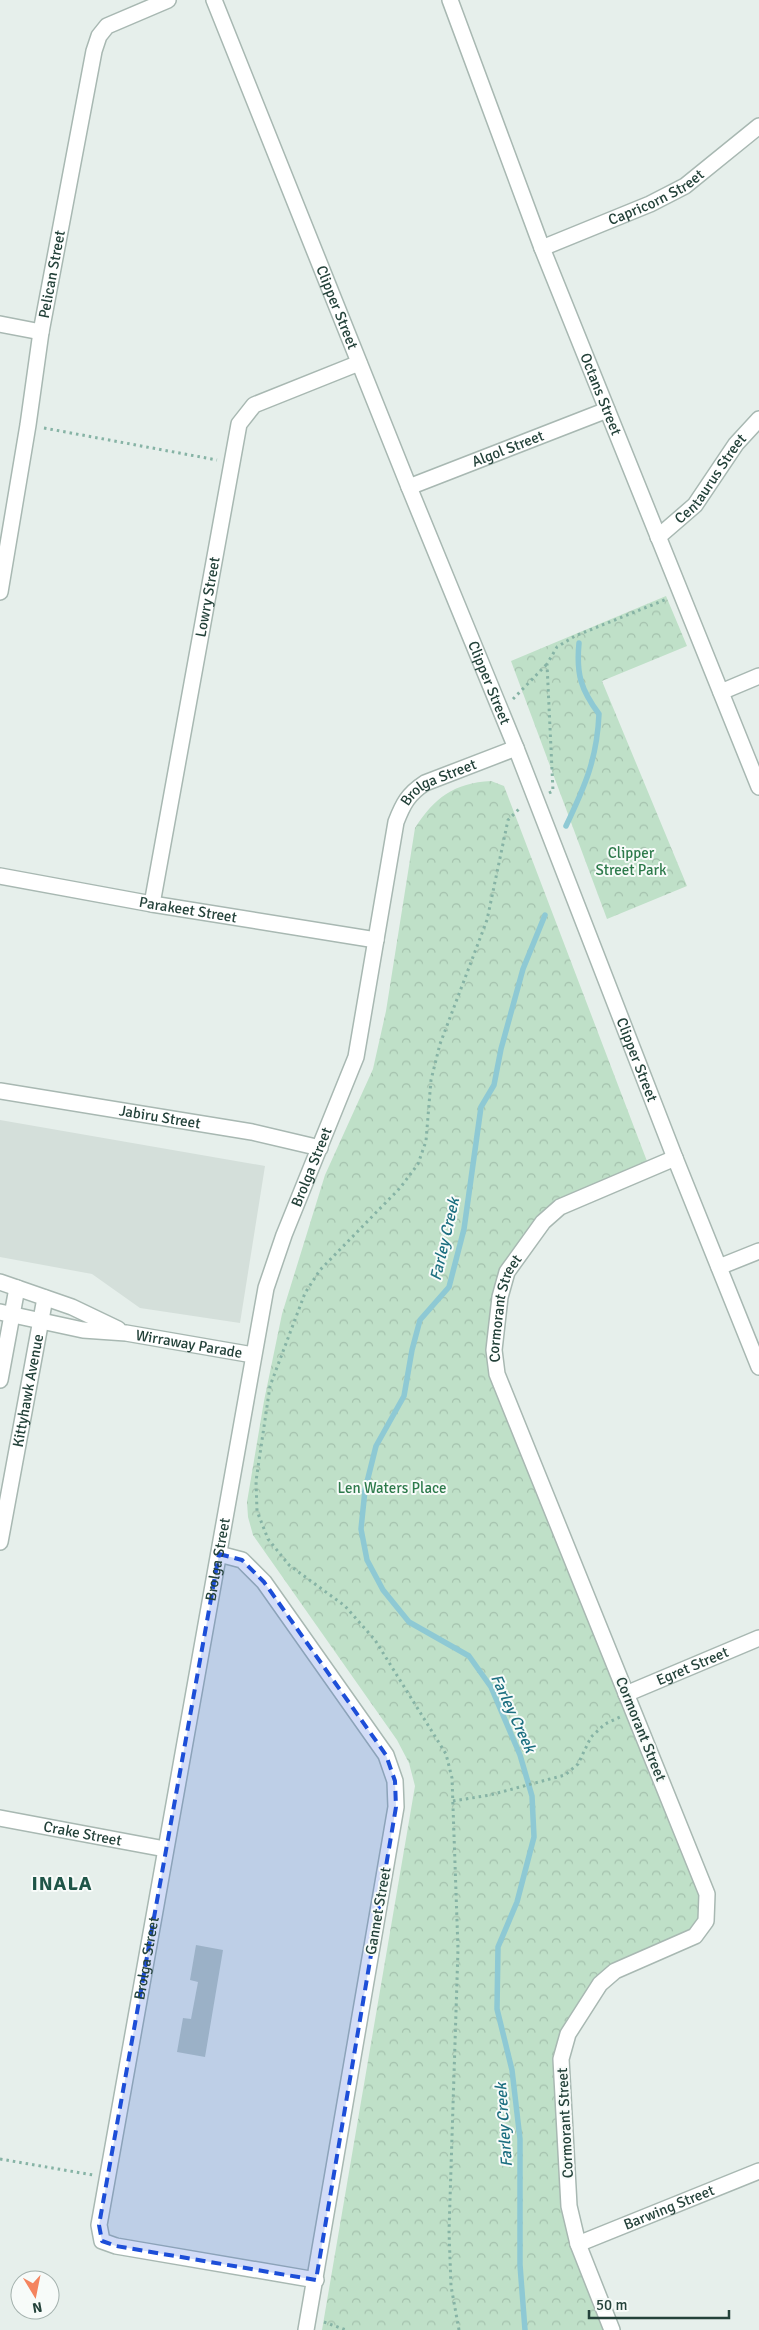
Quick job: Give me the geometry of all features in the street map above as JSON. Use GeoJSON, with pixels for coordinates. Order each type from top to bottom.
{"type":"FeatureCollection","features":[{"type":"Feature","properties":{"kind":"street","name":"Pelican Street"},"geometry":{"type":"LineString","coordinates":[[0,592],[28,425],[41,332],[94,50],[99,36],[107,26],[168,0]]}},
{"type":"Feature","properties":{"kind":"street","name":"Clipper Street"},"geometry":{"type":"LineString","coordinates":[[214,0],[409,487],[502,712],[675,1158],[759,1367]]}},
{"type":"Feature","properties":{"kind":"street","name":"Octans Street"},"geometry":{"type":"LineString","coordinates":[[450,0],[542,248],[759,787]]}},
{"type":"Feature","properties":{"kind":"street","name":"Capricorn Street"},"geometry":{"type":"LineString","coordinates":[[542,248],[650,204],[685,186],[759,126]]}},
{"type":"Feature","properties":{"kind":"street"},"geometry":{"type":"LineString","coordinates":[[0,324],[41,332]]}},
{"type":"Feature","properties":{"kind":"street","name":"Lowry Street"},"geometry":{"type":"LineString","coordinates":[[152,904],[239,424],[254,405],[359,363]]}},
{"type":"Feature","properties":{"kind":"street","name":"Algol Street"},"geometry":{"type":"LineString","coordinates":[[409,487],[607,410]]}},
{"type":"Feature","properties":{"kind":"street","name":"Centaurus Street"},"geometry":{"type":"LineString","coordinates":[[658,537],[695,505],[736,444],[759,419]]}},
{"type":"Feature","properties":{"kind":"street"},"geometry":{"type":"LineString","coordinates":[[720,692],[759,676]]}},
{"type":"Feature","properties":{"kind":"street","name":"Brolga Street"},"geometry":{"type":"LineString","coordinates":[[316,2280],[116,2246],[102,2241],[99,2225],[106,2177],[266,1288],[284,1234],[356,1057],[396,822],[404,800],[413,791],[425,784],[516,748]]}},
{"type":"Feature","properties":{"kind":"street","name":"Parakeet Street"},"geometry":{"type":"LineString","coordinates":[[0,876],[152,904],[376,940]]}},
{"type":"Feature","properties":{"kind":"street","name":"Jabiru Street"},"geometry":{"type":"LineString","coordinates":[[0,1091],[252,1132],[320,1148]]}},
{"type":"Feature","properties":{"kind":"street","name":"Cormorant Street"},"geometry":{"type":"LineString","coordinates":[[612,2330],[578,2244],[569,2206],[561,2059],[568,2034],[600,1984],[615,1971],[694,1936],[706,1921],[708,1894],[497,1374],[494,1350],[500,1298],[507,1272],[543,1222],[560,1207],[675,1158]]}},
{"type":"Feature","properties":{"kind":"street"},"geometry":{"type":"LineString","coordinates":[[719,1267],[759,1251]]}},
{"type":"Feature","properties":{"kind":"street","name":"Wirraway Parade"},"geometry":{"type":"LineString","coordinates":[[0,1282],[86,1313],[126,1333]]}},
{"type":"Feature","properties":{"kind":"street","name":"Kittyhawk Avenue"},"geometry":{"type":"LineString","coordinates":[[0,1380],[6,1313],[17,1288]]}},
{"type":"Feature","properties":{"kind":"street","name":"Kittyhawk Avenue"},"geometry":{"type":"LineString","coordinates":[[0,1542],[39,1321],[45,1298]]}},
{"type":"Feature","properties":{"kind":"street","name":"Wirraway Parade"},"geometry":{"type":"LineString","coordinates":[[6,1313],[82,1330],[126,1333],[253,1355]]}},
{"type":"Feature","properties":{"kind":"street","name":"Gannet Street"},"geometry":{"type":"LineString","coordinates":[[219,1554],[242,1560],[264,1582],[386,1755],[395,1781],[396,1807],[307,2325]]}},
{"type":"Feature","properties":{"kind":"street","name":"Egret Street"},"geometry":{"type":"LineString","coordinates":[[626,1694],[759,1638]]}},
{"type":"Feature","properties":{"kind":"street","name":"Crake Street"},"geometry":{"type":"LineString","coordinates":[[0,1818],[165,1849]]}},
{"type":"Feature","properties":{"kind":"street","name":"Barwing Street"},"geometry":{"type":"LineString","coordinates":[[578,2244],[759,2171]]}},
{"type":"Feature","properties":{"kind":"path"},"geometry":{"type":"LineString","coordinates":[[28,425],[232,463]]}},
{"type":"Feature","properties":{"kind":"path"},"geometry":{"type":"LineString","coordinates":[[502,712],[547,664],[557,647],[575,636],[681,594]]}},
{"type":"Feature","properties":{"kind":"path"},"geometry":{"type":"LineString","coordinates":[[459,2330],[451,2286],[449,2231],[458,1949],[452,1778],[446,1754],[375,1640],[345,1606],[289,1565],[268,1539],[257,1511],[256,1481],[270,1386],[305,1293],[320,1270],[400,1188],[418,1164],[426,1141],[431,1080],[440,1044],[487,920],[508,820],[517,808],[553,791],[547,664]]}},
{"type":"Feature","properties":{"kind":"path"},"geometry":{"type":"LineString","coordinates":[[454,1801],[500,1792],[565,1775],[578,1764],[591,1737],[605,1724],[634,1712]]}},
{"type":"Feature","properties":{"kind":"path"},"geometry":{"type":"LineString","coordinates":[[0,2159],[106,2177]]}},
{"type":"Feature","properties":{"kind":"path"},"geometry":{"type":"LineString","coordinates":[[307,2325],[335,2325],[346,2330]]}},
{"type":"Feature","properties":{"kind":"highlighted area"},"geometry":{"type":"Polygon","coordinates":[[[219,1554],[242,1560],[264,1582],[386,1755],[395,1781],[396,1807],[316,2280],[116,2246],[102,2241],[99,2225],[219,1554]]]}},
{"type":"Feature","properties":{"kind":"shaded area"},"geometry":{"type":"Polygon","coordinates":[[[0,1120],[265,1166],[240,1323],[140,1308],[92,1274],[0,1257],[0,1120]]]}},
{"type":"Feature","properties":{"kind":"green space","name":"Clipper Street Park"},"geometry":{"type":"Polygon","coordinates":[[[666,596],[687,646],[602,681],[687,886],[607,919],[511,661],[666,596]]]}},
{"type":"Feature","properties":{"kind":"green space","name":"Len Waters Place"},"geometry":{"type":"Polygon","coordinates":[[[491,781],[504,786],[650,1169],[560,1207],[507,1272],[494,1349],[707,1894],[695,1936],[615,1971],[568,2034],[569,2206],[612,2330],[322,2330],[415,1786],[409,1763],[397,1740],[253,1535],[248,1517],[247,1502],[264,1401],[282,1314],[325,1175],[373,1069],[386,1011],[415,828],[430,808],[446,794],[466,785],[491,781]]]}},
{"type":"Feature","properties":{"kind":"building"},"geometry":{"type":"Polygon","coordinates":[[[196,1945],[223,1950],[205,2057],[177,2052],[183,2018],[191,2019],[198,1982],[190,1980],[196,1945]]]}},
{"type":"Feature","properties":{"kind":"waterway","name":"Farley Creek"},"geometry":{"type":"LineString","coordinates":[[566,826],[589,772],[598,730],[599,714],[584,689],[579,673],[579,643]]}},
{"type":"Feature","properties":{"kind":"waterway","name":"Farley Creek"},"geometry":{"type":"LineString","coordinates":[[525,2330],[520,2265],[520,2139],[512,2070],[497,2009],[498,1947],[517,1902],[534,1837],[532,1796],[520,1755],[491,1687],[469,1656],[409,1622],[383,1590],[367,1560],[361,1529],[365,1490],[376,1446],[404,1396],[412,1350],[420,1320],[449,1287],[464,1229],[481,1107],[494,1085],[501,1049],[523,969],[545,915]]}},
{"type":"Feature","properties":{"kind":"district","name":"INALA"},"geometry":{"type":"Point","coordinates":[62,1883]}}]}
